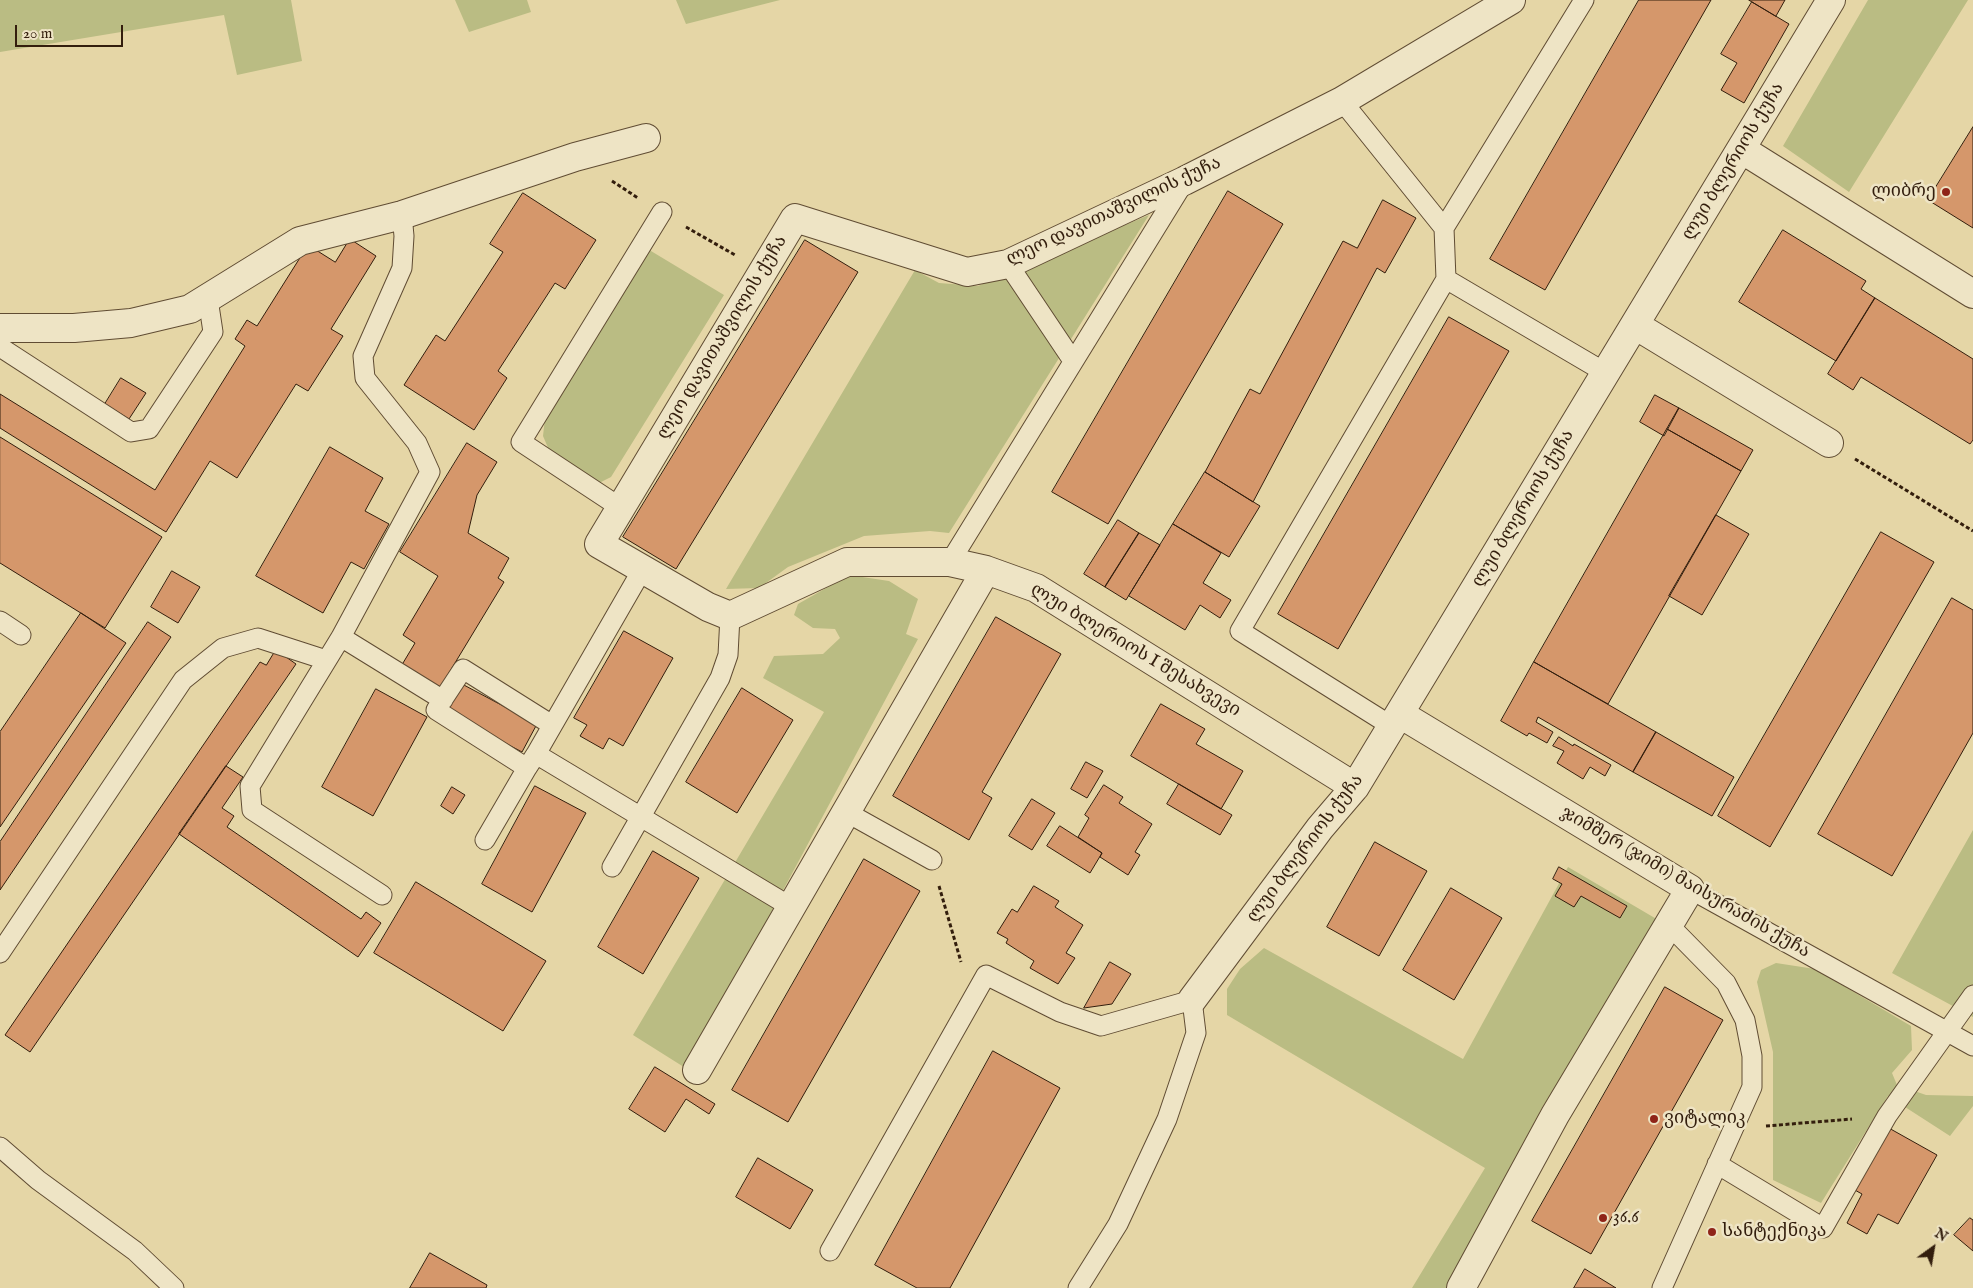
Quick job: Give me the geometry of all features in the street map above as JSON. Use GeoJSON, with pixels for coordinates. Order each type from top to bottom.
{"type":"FeatureCollection","features":[{"type":"Feature","properties":{"kind":"street","name":"ლეო დავითაშვილის ქუჩა"},"geometry":{"type":"LineString","coordinates":[[642,570],[599,544],[795,218],[967,272],[1008,264],[1184,180],[1342,101],[1511,0]]}},
{"type":"Feature","properties":{"kind":"street","name":"ლუი ბლერიოს ქუჩა"},"geometry":{"type":"LineString","coordinates":[[1192,1000],[1320,828],[1355,788],[1832,0]]}},
{"type":"Feature","properties":{"kind":"street"},"geometry":{"type":"LineString","coordinates":[[0,328],[74,328],[131,323],[190,309],[300,241],[402,215],[575,157],[646,138]]}},
{"type":"Feature","properties":{"kind":"street"},"geometry":{"type":"LineString","coordinates":[[1741,149],[1973,294]]}},
{"type":"Feature","properties":{"kind":"street"},"geometry":{"type":"LineString","coordinates":[[1635,325],[1829,443]]}},
{"type":"Feature","properties":{"kind":"street","name":"ლუი ბლერიოს I შესახვევი"},"geometry":{"type":"LineString","coordinates":[[730,616],[846,562],[950,562],[986,570],[1036,588],[1355,788]]}},
{"type":"Feature","properties":{"kind":"street"},"geometry":{"type":"LineString","coordinates":[[642,570],[708,607],[730,616]]}},
{"type":"Feature","properties":{"kind":"street"},"geometry":{"type":"LineString","coordinates":[[697,1070],[986,570]]}},
{"type":"Feature","properties":{"kind":"street","name":"ჯიმშერ (ჯიმი) მაისურაძის ქუჩა"},"geometry":{"type":"LineString","coordinates":[[1396,720],[1690,888]]}},
{"type":"Feature","properties":{"kind":"street"},"geometry":{"type":"LineString","coordinates":[[1461,1288],[1555,1115],[1690,888]]}},
{"type":"Feature","properties":{"kind":"lane"},"geometry":{"type":"LineString","coordinates":[[1396,720],[1240,631],[1446,279],[1444,228],[1584,0]]}},
{"type":"Feature","properties":{"kind":"lane"},"geometry":{"type":"LineString","coordinates":[[1342,101],[1444,228]]}},
{"type":"Feature","properties":{"kind":"lane"},"geometry":{"type":"LineString","coordinates":[[950,562],[1184,180]]}},
{"type":"Feature","properties":{"kind":"lane"},"geometry":{"type":"LineString","coordinates":[[621,508],[521,442],[662,212]]}},
{"type":"Feature","properties":{"kind":"lane"},"geometry":{"type":"LineString","coordinates":[[382,895],[252,810],[250,786],[340,637],[430,472],[417,442],[365,378],[363,356],[402,268],[404,236],[402,215]]}},
{"type":"Feature","properties":{"kind":"lane"},"geometry":{"type":"LineString","coordinates":[[1008,264],[1073,361]]}},
{"type":"Feature","properties":{"kind":"lane"},"geometry":{"type":"LineString","coordinates":[[1446,279],[1606,373]]}},
{"type":"Feature","properties":{"kind":"lane"},"geometry":{"type":"LineString","coordinates":[[0,347],[130,432],[149,429],[213,332],[208,299]]}},
{"type":"Feature","properties":{"kind":"lane"},"geometry":{"type":"LineString","coordinates":[[485,840],[642,570]]}},
{"type":"Feature","properties":{"kind":"lane"},"geometry":{"type":"LineString","coordinates":[[612,868],[720,678],[728,655],[730,616]]}},
{"type":"Feature","properties":{"kind":"lane"},"geometry":{"type":"LineString","coordinates":[[0,621],[21,635]]}},
{"type":"Feature","properties":{"kind":"lane"},"geometry":{"type":"LineString","coordinates":[[340,637],[443,700]]}},
{"type":"Feature","properties":{"kind":"lane"},"geometry":{"type":"LineString","coordinates":[[0,953],[183,680],[223,648],[258,638],[326,660]]}},
{"type":"Feature","properties":{"kind":"lane"},"geometry":{"type":"LineString","coordinates":[[552,725],[463,669],[436,710],[642,817],[791,907]]}},
{"type":"Feature","properties":{"kind":"lane"},"geometry":{"type":"LineString","coordinates":[[846,812],[932,860]]}},
{"type":"Feature","properties":{"kind":"lane","name":"ჯიმშერ (ჯიმი) მაისურაძის ქუჩა"},"geometry":{"type":"LineString","coordinates":[[1690,888],[1973,1046]]}},
{"type":"Feature","properties":{"kind":"lane"},"geometry":{"type":"LineString","coordinates":[[1662,1288],[1752,1087],[1752,1056],[1745,1020],[1726,983],[1669,926]]}},
{"type":"Feature","properties":{"kind":"lane"},"geometry":{"type":"LineString","coordinates":[[830,1251],[986,975],[1060,1012],[1102,1026],[1192,1000],[1196,1033],[1167,1119],[1118,1224],[1078,1288]]}},
{"type":"Feature","properties":{"kind":"lane"},"geometry":{"type":"LineString","coordinates":[[1717,1164],[1823,1228],[1887,1116],[1973,995]]}},
{"type":"Feature","properties":{"kind":"lane"},"geometry":{"type":"LineString","coordinates":[[0,1147],[38,1180],[135,1251],[174,1288]]}},
{"type":"Feature","properties":{"kind":"path"},"geometry":{"type":"LineString","coordinates":[[1829,443],[1973,531]]}},
{"type":"Feature","properties":{"kind":"path"},"geometry":{"type":"LineString","coordinates":[[932,860],[961,962],[986,975]]}},
{"type":"Feature","properties":{"kind":"path"},"geometry":{"type":"LineString","coordinates":[[1733,1129],[1887,1116]]}},
{"type":"Feature","properties":{"kind":"green space"},"geometry":{"type":"Polygon","coordinates":[[[0,0],[291,0],[302,61],[237,75],[224,15],[0,52],[0,0]]]}},
{"type":"Feature","properties":{"kind":"green space"},"geometry":{"type":"Polygon","coordinates":[[[455,0],[527,0],[531,12],[469,32],[455,0]]]}},
{"type":"Feature","properties":{"kind":"green space"},"geometry":{"type":"Polygon","coordinates":[[[676,0],[780,0],[686,24],[676,0]]]}},
{"type":"Feature","properties":{"kind":"green space"},"geometry":{"type":"Polygon","coordinates":[[[1868,0],[1968,0],[1849,192],[1783,146],[1868,0]]]}},
{"type":"Feature","properties":{"kind":"green space"},"geometry":{"type":"Polygon","coordinates":[[[1149,215],[949,533],[930,531],[864,536],[788,567],[759,588],[726,589],[915,270],[939,283],[978,286],[1149,215]]]}},
{"type":"Feature","properties":{"kind":"green space"},"geometry":{"type":"Polygon","coordinates":[[[646,248],[724,295],[611,477],[599,483],[549,450],[543,436],[545,418],[646,248]]]}},
{"type":"Feature","properties":{"kind":"green space"},"geometry":{"type":"Polygon","coordinates":[[[849,575],[889,581],[918,599],[906,634],[918,639],[687,1069],[633,1035],[824,712],[763,678],[774,656],[823,654],[840,638],[835,629],[813,628],[794,615],[798,604],[849,575]]]}},
{"type":"Feature","properties":{"kind":"green space"},"geometry":{"type":"Polygon","coordinates":[[[1973,830],[1973,1017],[1892,973],[1973,830]]]}},
{"type":"Feature","properties":{"kind":"green space"},"geometry":{"type":"Polygon","coordinates":[[[1568,867],[1665,924],[1543,1106],[1446,1288],[1412,1288],[1485,1168],[1227,1015],[1227,989],[1240,969],[1264,948],[1463,1059],[1568,867]]]}},
{"type":"Feature","properties":{"kind":"green space"},"geometry":{"type":"Polygon","coordinates":[[[1776,963],[1815,969],[1911,1026],[1912,1050],[1892,1073],[1897,1085],[1926,1095],[1973,1096],[1973,1106],[1950,1136],[1888,1096],[1821,1203],[1773,1180],[1773,1052],[1757,982],[1761,970],[1776,963]]]}},
{"type":"Feature","properties":{"kind":"building"},"geometry":{"type":"Polygon","coordinates":[[[1639,0],[1711,0],[1545,290],[1490,259],[1639,0]]]}},
{"type":"Feature","properties":{"kind":"building"},"geometry":{"type":"Polygon","coordinates":[[[1749,0],[1785,0],[1776,16],[1749,0]]]}},
{"type":"Feature","properties":{"kind":"building"},"geometry":{"type":"Polygon","coordinates":[[[1752,2],[1789,24],[1744,103],[1721,90],[1737,63],[1721,54],[1752,2]]]}},
{"type":"Feature","properties":{"kind":"building"},"geometry":{"type":"Polygon","coordinates":[[[1973,127],[1973,228],[1928,200],[1973,127]]]}},
{"type":"Feature","properties":{"kind":"building"},"geometry":{"type":"Polygon","coordinates":[[[1228,191],[1283,224],[1108,524],[1052,492],[1228,191]]]}},
{"type":"Feature","properties":{"kind":"building"},"geometry":{"type":"Polygon","coordinates":[[[523,193],[596,240],[565,289],[555,283],[498,371],[507,378],[474,430],[404,385],[436,335],[445,341],[503,252],[490,244],[523,193]]]}},
{"type":"Feature","properties":{"kind":"building"},"geometry":{"type":"Polygon","coordinates":[[[1383,200],[1416,218],[1385,273],[1377,268],[1253,502],[1205,472],[1250,389],[1260,394],[1343,241],[1357,248],[1383,200]]]}},
{"type":"Feature","properties":{"kind":"building"},"geometry":{"type":"Polygon","coordinates":[[[1783,230],[1866,281],[1861,289],[1875,298],[1836,361],[1739,302],[1783,230]]]}},
{"type":"Feature","properties":{"kind":"building"},"geometry":{"type":"Polygon","coordinates":[[[350,239],[376,256],[331,329],[343,336],[308,391],[296,384],[237,478],[210,461],[166,532],[0,428],[0,394],[155,490],[245,346],[235,339],[247,320],[257,326],[308,245],[335,262],[350,239]]]}},
{"type":"Feature","properties":{"kind":"building"},"geometry":{"type":"Polygon","coordinates":[[[805,240],[858,272],[676,569],[623,537],[805,240]]]}},
{"type":"Feature","properties":{"kind":"building"},"geometry":{"type":"Polygon","coordinates":[[[1875,298],[1973,359],[1973,440],[1970,444],[1861,377],[1853,390],[1828,374],[1875,298]]]}},
{"type":"Feature","properties":{"kind":"building"},"geometry":{"type":"Polygon","coordinates":[[[1449,317],[1509,351],[1338,649],[1278,614],[1449,317]]]}},
{"type":"Feature","properties":{"kind":"building"},"geometry":{"type":"Polygon","coordinates":[[[121,378],[146,393],[129,419],[105,404],[121,378]]]}},
{"type":"Feature","properties":{"kind":"building"},"geometry":{"type":"Polygon","coordinates":[[[1655,395],[1679,408],[1664,436],[1640,422],[1655,395]]]}},
{"type":"Feature","properties":{"kind":"building"},"geometry":{"type":"Polygon","coordinates":[[[1679,408],[1753,450],[1741,471],[1667,429],[1679,408]]]}},
{"type":"Feature","properties":{"kind":"building"},"geometry":{"type":"Polygon","coordinates":[[[1667,429],[1741,471],[1608,704],[1534,662],[1667,429]]]}},
{"type":"Feature","properties":{"kind":"building"},"geometry":{"type":"Polygon","coordinates":[[[0,437],[162,537],[105,628],[0,563],[0,437]]]}},
{"type":"Feature","properties":{"kind":"building"},"geometry":{"type":"Polygon","coordinates":[[[467,443],[497,462],[477,495],[468,533],[509,558],[498,578],[504,582],[438,691],[400,668],[415,643],[403,635],[438,576],[400,552],[467,443]]]}},
{"type":"Feature","properties":{"kind":"building"},"geometry":{"type":"Polygon","coordinates":[[[330,447],[383,478],[365,511],[389,524],[364,569],[351,562],[323,613],[256,576],[330,447]]]}},
{"type":"Feature","properties":{"kind":"building"},"geometry":{"type":"Polygon","coordinates":[[[1205,472],[1260,506],[1229,557],[1173,524],[1205,472]]]}},
{"type":"Feature","properties":{"kind":"building"},"geometry":{"type":"Polygon","coordinates":[[[1716,515],[1749,534],[1702,615],[1669,596],[1716,515]]]}},
{"type":"Feature","properties":{"kind":"building"},"geometry":{"type":"Polygon","coordinates":[[[1118,520],[1139,533],[1105,587],[1084,574],[1118,520]]]}},
{"type":"Feature","properties":{"kind":"building"},"geometry":{"type":"Polygon","coordinates":[[[1173,524],[1221,553],[1203,583],[1231,600],[1220,618],[1200,605],[1185,630],[1129,596],[1173,524]]]}},
{"type":"Feature","properties":{"kind":"building"},"geometry":{"type":"Polygon","coordinates":[[[1881,532],[1934,562],[1770,847],[1718,816],[1881,532]]]}},
{"type":"Feature","properties":{"kind":"building"},"geometry":{"type":"Polygon","coordinates":[[[1139,533],[1160,545],[1126,600],[1105,587],[1139,533]]]}},
{"type":"Feature","properties":{"kind":"building"},"geometry":{"type":"Polygon","coordinates":[[[172,571],[200,587],[178,623],[151,607],[172,571]]]}},
{"type":"Feature","properties":{"kind":"building"},"geometry":{"type":"Polygon","coordinates":[[[1952,598],[1973,610],[1973,733],[1892,876],[1818,834],[1952,598]]]}},
{"type":"Feature","properties":{"kind":"building"},"geometry":{"type":"Polygon","coordinates":[[[81,613],[126,643],[0,827],[0,732],[81,613]]]}},
{"type":"Feature","properties":{"kind":"building"},"geometry":{"type":"Polygon","coordinates":[[[996,617],[1061,654],[982,792],[992,798],[969,840],[893,796],[996,617]]]}},
{"type":"Feature","properties":{"kind":"building"},"geometry":{"type":"Polygon","coordinates":[[[148,622],[171,637],[0,890],[0,842],[148,622]]]}},
{"type":"Feature","properties":{"kind":"building"},"geometry":{"type":"Polygon","coordinates":[[[624,631],[673,658],[623,746],[609,738],[603,749],[580,736],[587,725],[574,718],[624,631]]]}},
{"type":"Feature","properties":{"kind":"building"},"geometry":{"type":"Polygon","coordinates":[[[276,650],[296,664],[30,1052],[5,1035],[260,662],[266,665],[276,650]]]}},
{"type":"Feature","properties":{"kind":"building"},"geometry":{"type":"Polygon","coordinates":[[[1534,662],[1656,732],[1633,772],[1538,717],[1536,722],[1553,732],[1547,743],[1529,733],[1527,736],[1501,721],[1534,662]]]}},
{"type":"Feature","properties":{"kind":"building"},"geometry":{"type":"Polygon","coordinates":[[[462,684],[537,724],[522,752],[447,712],[462,684]]]}},
{"type":"Feature","properties":{"kind":"building"},"geometry":{"type":"Polygon","coordinates":[[[742,688],[793,720],[737,813],[686,782],[742,688]]]}},
{"type":"Feature","properties":{"kind":"building"},"geometry":{"type":"Polygon","coordinates":[[[376,689],[427,717],[373,816],[322,787],[376,689]]]}},
{"type":"Feature","properties":{"kind":"building"},"geometry":{"type":"Polygon","coordinates":[[[1161,704],[1205,729],[1196,744],[1243,771],[1221,809],[1131,756],[1161,704]]]}},
{"type":"Feature","properties":{"kind":"building"},"geometry":{"type":"Polygon","coordinates":[[[1656,732],[1734,777],[1712,816],[1633,772],[1656,732]]]}},
{"type":"Feature","properties":{"kind":"building"},"geometry":{"type":"Polygon","coordinates":[[[1559,737],[1611,765],[1605,776],[1590,767],[1583,779],[1557,763],[1564,751],[1553,746],[1559,737]]]}},
{"type":"Feature","properties":{"kind":"building"},"geometry":{"type":"Polygon","coordinates":[[[1086,762],[1103,771],[1087,798],[1071,789],[1086,762]]]}},
{"type":"Feature","properties":{"kind":"building"},"geometry":{"type":"Polygon","coordinates":[[[226,766],[243,777],[222,808],[234,816],[227,827],[361,919],[366,912],[381,923],[358,957],[179,834],[226,766]]]}},
{"type":"Feature","properties":{"kind":"building"},"geometry":{"type":"Polygon","coordinates":[[[1179,784],[1232,815],[1220,835],[1167,804],[1179,784]]]}},
{"type":"Feature","properties":{"kind":"building"},"geometry":{"type":"Polygon","coordinates":[[[1104,785],[1123,797],[1119,803],[1152,824],[1135,852],[1140,855],[1128,875],[1100,857],[1102,853],[1078,837],[1089,818],[1085,815],[1104,785]]]}},
{"type":"Feature","properties":{"kind":"building"},"geometry":{"type":"Polygon","coordinates":[[[535,786],[586,813],[532,912],[482,884],[535,786]]]}},
{"type":"Feature","properties":{"kind":"building"},"geometry":{"type":"Polygon","coordinates":[[[452,787],[465,795],[453,814],[441,806],[452,787]]]}},
{"type":"Feature","properties":{"kind":"building"},"geometry":{"type":"Polygon","coordinates":[[[1032,799],[1055,813],[1032,850],[1009,836],[1032,799]]]}},
{"type":"Feature","properties":{"kind":"building"},"geometry":{"type":"Polygon","coordinates":[[[1060,826],[1102,853],[1090,873],[1047,846],[1060,826]]]}},
{"type":"Feature","properties":{"kind":"building"},"geometry":{"type":"Polygon","coordinates":[[[1375,842],[1427,871],[1379,956],[1327,927],[1375,842]]]}},
{"type":"Feature","properties":{"kind":"building"},"geometry":{"type":"Polygon","coordinates":[[[653,851],[699,878],[643,974],[598,947],[653,851]]]}},
{"type":"Feature","properties":{"kind":"building"},"geometry":{"type":"Polygon","coordinates":[[[864,859],[920,891],[788,1122],[732,1090],[864,859]]]}},
{"type":"Feature","properties":{"kind":"building"},"geometry":{"type":"Polygon","coordinates":[[[1559,867],[1627,906],[1620,918],[1581,896],[1574,907],[1555,896],[1562,884],[1553,879],[1559,867]]]}},
{"type":"Feature","properties":{"kind":"building"},"geometry":{"type":"Polygon","coordinates":[[[416,882],[546,961],[503,1031],[374,953],[416,882]]]}},
{"type":"Feature","properties":{"kind":"building"},"geometry":{"type":"Polygon","coordinates":[[[1034,886],[1059,901],[1055,907],[1083,925],[1066,953],[1075,958],[1058,984],[1030,968],[1034,961],[1006,943],[1008,939],[997,933],[1012,909],[1017,912],[1034,886]]]}},
{"type":"Feature","properties":{"kind":"building"},"geometry":{"type":"Polygon","coordinates":[[[1451,888],[1502,918],[1454,1000],[1403,970],[1451,888]]]}},
{"type":"Feature","properties":{"kind":"building"},"geometry":{"type":"Polygon","coordinates":[[[1110,962],[1131,974],[1112,1004],[1084,1008],[1110,962]]]}},
{"type":"Feature","properties":{"kind":"building"},"geometry":{"type":"Polygon","coordinates":[[[1665,987],[1723,1020],[1591,1254],[1532,1221],[1665,987]]]}},
{"type":"Feature","properties":{"kind":"building"},"geometry":{"type":"Polygon","coordinates":[[[993,1051],[1060,1088],[950,1288],[917,1288],[875,1265],[993,1051]]]}},
{"type":"Feature","properties":{"kind":"building"},"geometry":{"type":"Polygon","coordinates":[[[655,1067],[715,1104],[709,1114],[686,1099],[665,1132],[629,1109],[655,1067]]]}},
{"type":"Feature","properties":{"kind":"building"},"geometry":{"type":"Polygon","coordinates":[[[1887,1127],[1937,1155],[1898,1224],[1878,1214],[1867,1234],[1847,1223],[1862,1194],[1853,1189],[1887,1127]]]}},
{"type":"Feature","properties":{"kind":"building"},"geometry":{"type":"Polygon","coordinates":[[[758,1158],[813,1190],[790,1229],[736,1197],[758,1158]]]}},
{"type":"Feature","properties":{"kind":"building"},"geometry":{"type":"Polygon","coordinates":[[[1970,1218],[1973,1220],[1973,1251],[1954,1235],[1970,1218]]]}},
{"type":"Feature","properties":{"kind":"building"},"geometry":{"type":"Polygon","coordinates":[[[430,1253],[487,1285],[486,1288],[410,1288],[430,1253]]]}},
{"type":"Feature","properties":{"kind":"building"},"geometry":{"type":"Polygon","coordinates":[[[1585,1269],[1616,1288],[1574,1288],[1585,1269]]]}},
{"type":"Feature","properties":{"kind":"place","name":"ლიბრე"},"geometry":{"type":"Point","coordinates":[1946,192]}},
{"type":"Feature","properties":{"kind":"place","name":"ვიტალიკ"},"geometry":{"type":"Point","coordinates":[1654,1119]}},
{"type":"Feature","properties":{"kind":"place","name":"36.6"},"geometry":{"type":"Point","coordinates":[1603,1218]}},
{"type":"Feature","properties":{"kind":"place","name":"სანტექნიკა"},"geometry":{"type":"Point","coordinates":[1712,1232]}}]}
